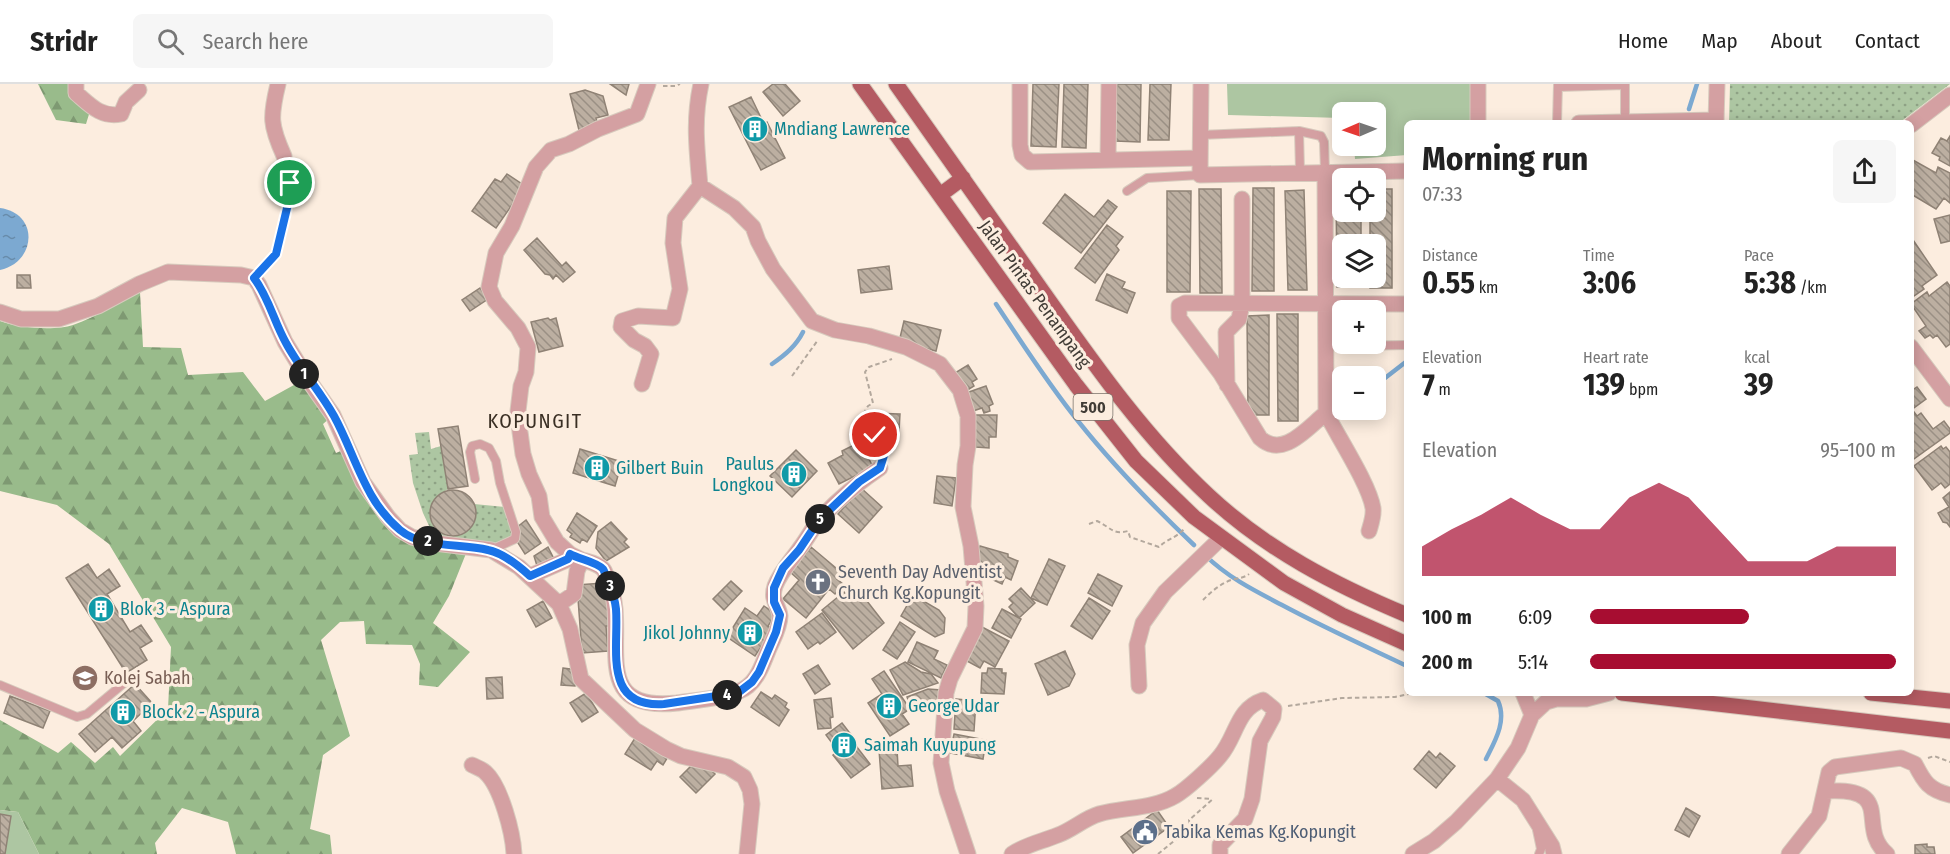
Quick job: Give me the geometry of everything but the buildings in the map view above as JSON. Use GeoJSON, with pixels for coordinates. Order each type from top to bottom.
{"type":"FeatureCollection","features":[{"type":"Feature","properties":{"kind":"main road","name":"Jalan Pintas Penampang"},"geometry":{"type":"LineString","coordinates":[[860,84],[1076,385],[1136,461],[1194,517],[1284,583],[1342,615],[1404,643]]}},
{"type":"Feature","properties":{"kind":"main road","name":"Jalan Pintas Penampang"},"geometry":{"type":"LineString","coordinates":[[896,84],[1100,372],[1158,444],[1210,497],[1268,543],[1298,563],[1350,591],[1404,614]]}},
{"type":"Feature","properties":{"kind":"main road"},"geometry":{"type":"LineString","coordinates":[[940,195],[963,178]]}},
{"type":"Feature","properties":{"kind":"main road"},"geometry":{"type":"LineString","coordinates":[[1648,696],[1950,731]]}},
{"type":"Feature","properties":{"kind":"main road"},"geometry":{"type":"LineString","coordinates":[[1901,696],[1950,701]]}},
{"type":"Feature","properties":{"kind":"street"},"geometry":{"type":"LineString","coordinates":[[76,84],[76,93],[97,111],[113,115],[121,114],[126,102],[139,90]]}},
{"type":"Feature","properties":{"kind":"street"},"geometry":{"type":"LineString","coordinates":[[278,84],[271,115],[274,134],[284,156]]}},
{"type":"Feature","properties":{"kind":"street"},"geometry":{"type":"LineString","coordinates":[[642,384],[651,354],[645,346],[634,340],[621,327],[622,321],[638,316],[673,318],[680,289],[673,243],[675,218],[700,186],[696,108],[701,84]]}},
{"type":"Feature","properties":{"kind":"street"},"geometry":{"type":"LineString","coordinates":[[1020,84],[1020,145],[1025,160],[1037,163],[1200,158]]}},
{"type":"Feature","properties":{"kind":"street"},"geometry":{"type":"LineString","coordinates":[[1108,160],[1109,84]]}},
{"type":"Feature","properties":{"kind":"street"},"geometry":{"type":"LineString","coordinates":[[1201,84],[1200,175],[1300,171],[1404,171]]}},
{"type":"Feature","properties":{"kind":"street"},"geometry":{"type":"LineString","coordinates":[[1478,84],[1478,120]]}},
{"type":"Feature","properties":{"kind":"street"},"geometry":{"type":"LineString","coordinates":[[1716,120],[1717,84]]}},
{"type":"Feature","properties":{"kind":"street"},"geometry":{"type":"LineString","coordinates":[[648,85],[636,114],[551,150],[536,167],[512,226],[496,253],[489,287],[495,301],[518,328],[528,347],[525,372],[520,386],[518,411],[523,454],[539,496],[542,517],[556,542],[576,557],[596,564],[604,570],[612,588],[616,608],[618,676],[623,688],[632,698],[655,705],[739,692],[749,686],[759,672],[776,632],[780,615],[774,602],[774,588],[783,568],[799,550],[819,520],[854,487],[880,468]]}},
{"type":"Feature","properties":{"kind":"street"},"geometry":{"type":"LineString","coordinates":[[1914,123],[1950,95]]}},
{"type":"Feature","properties":{"kind":"street"},"geometry":{"type":"LineString","coordinates":[[1326,171],[1326,413],[1363,484],[1372,507],[1369,531]]}},
{"type":"Feature","properties":{"kind":"street"},"geometry":{"type":"LineString","coordinates":[[700,186],[734,208],[753,227],[773,269],[812,321],[835,330],[869,336],[906,347],[940,364],[960,390],[968,416],[963,507],[971,546],[976,606],[975,628],[950,679],[946,693],[941,763],[947,791],[968,854]]}},
{"type":"Feature","properties":{"kind":"street"},"geometry":{"type":"LineString","coordinates":[[1227,385],[1226,332],[1239,319],[1242,304],[1242,199]]}},
{"type":"Feature","properties":{"kind":"street"},"geometry":{"type":"LineString","coordinates":[[0,312],[21,319],[59,319],[98,306],[139,284],[168,272],[241,275],[254,278],[290,351],[333,415],[363,482],[388,517],[400,530],[412,537],[435,543],[490,550],[530,576],[559,604],[570,629],[581,679],[635,730],[681,756],[728,767],[744,777],[750,790],[752,804],[747,854]]}},
{"type":"Feature","properties":{"kind":"street"},"geometry":{"type":"LineString","coordinates":[[1326,413],[1282,446],[1273,446],[1260,438],[1227,385],[1179,318],[1179,306],[1185,303],[1404,304]]}},
{"type":"Feature","properties":{"kind":"street"},"geometry":{"type":"LineString","coordinates":[[1914,351],[1950,399]]}},
{"type":"Feature","properties":{"kind":"street"},"geometry":{"type":"LineString","coordinates":[[1139,686],[1137,645],[1143,623],[1166,592],[1221,537]]}},
{"type":"Feature","properties":{"kind":"street"},"geometry":{"type":"LineString","coordinates":[[530,576],[576,557]]}},
{"type":"Feature","properties":{"kind":"street"},"geometry":{"type":"LineString","coordinates":[[559,604],[573,594],[578,571],[576,557]]}},
{"type":"Feature","properties":{"kind":"street"},"geometry":{"type":"LineString","coordinates":[[1524,696],[1532,715]]}},
{"type":"Feature","properties":{"kind":"street"},"geometry":{"type":"LineString","coordinates":[[1413,854],[1434,841],[1456,822],[1497,779],[1518,748],[1532,715],[1546,702],[1556,699],[1586,699],[1598,696]]}},
{"type":"Feature","properties":{"kind":"street"},"geometry":{"type":"LineString","coordinates":[[1012,854],[1025,845],[1058,835],[1098,814],[1163,801],[1176,796],[1220,758],[1242,715],[1250,705],[1263,700],[1274,709],[1273,717],[1260,741],[1252,799],[1245,819],[1220,844],[1220,854]]}},
{"type":"Feature","properties":{"kind":"street"},"geometry":{"type":"LineString","coordinates":[[1789,854],[1819,816],[1829,772],[1835,767],[1901,758],[1915,764],[1924,782],[1937,792],[1950,795]]}},
{"type":"Feature","properties":{"kind":"street"},"geometry":{"type":"LineString","coordinates":[[472,765],[484,771],[503,805],[514,854]]}},
{"type":"Feature","properties":{"kind":"street"},"geometry":{"type":"LineString","coordinates":[[1497,779],[1514,791],[1533,815],[1552,846],[1554,854]]}},
{"type":"Feature","properties":{"kind":"street"},"geometry":{"type":"LineString","coordinates":[[1825,791],[1836,790],[1860,795],[1869,801],[1872,808],[1875,837],[1879,847],[1887,854]]}},
{"type":"Feature","properties":{"kind":"lane"},"geometry":{"type":"LineString","coordinates":[[1557,120],[1558,85],[1624,85],[1625,120]]}},
{"type":"Feature","properties":{"kind":"lane"},"geometry":{"type":"LineString","coordinates":[[1200,135],[1299,131],[1321,136],[1324,142],[1326,171]]}},
{"type":"Feature","properties":{"kind":"lane"},"geometry":{"type":"LineString","coordinates":[[1299,131],[1300,171]]}},
{"type":"Feature","properties":{"kind":"lane"},"geometry":{"type":"LineString","coordinates":[[1127,190],[1147,178],[1200,175]]}},
{"type":"Feature","properties":{"kind":"lane"},"geometry":{"type":"LineString","coordinates":[[1386,345],[1404,345]]}},
{"type":"Feature","properties":{"kind":"lane"},"geometry":{"type":"LineString","coordinates":[[475,479],[470,452],[472,446],[480,444],[489,448],[496,461],[500,483],[516,526],[515,539],[490,550]]}},
{"type":"Feature","properties":{"kind":"lane"},"geometry":{"type":"LineString","coordinates":[[0,686],[77,717],[87,714],[129,679]]}},
{"type":"Feature","properties":{"kind":"lane"},"geometry":{"type":"LineString","coordinates":[[1533,815],[1541,849],[1539,854]]}},
{"type":"Feature","properties":{"kind":"path"},"geometry":{"type":"LineString","coordinates":[[648,85],[675,86],[680,84]]}},
{"type":"Feature","properties":{"kind":"path"},"geometry":{"type":"LineString","coordinates":[[254,278],[276,254],[290,194],[284,156]]}},
{"type":"Feature","properties":{"kind":"path"},"geometry":{"type":"LineString","coordinates":[[792,376],[815,343],[830,329],[835,330]]}},
{"type":"Feature","properties":{"kind":"path"},"geometry":{"type":"LineString","coordinates":[[880,468],[885,445],[875,435],[865,432],[862,416],[868,406],[873,403],[865,372],[869,367],[900,357]]}},
{"type":"Feature","properties":{"kind":"path"},"geometry":{"type":"LineString","coordinates":[[1089,524],[1097,521],[1116,533],[1121,534],[1128,531],[1130,537],[1159,547],[1165,540],[1173,539],[1182,531]]}},
{"type":"Feature","properties":{"kind":"path"},"geometry":{"type":"LineString","coordinates":[[1203,600],[1217,587],[1230,580],[1241,578]]}},
{"type":"Feature","properties":{"kind":"path"},"geometry":{"type":"LineString","coordinates":[[1274,709],[1341,698],[1404,695]]}},
{"type":"Feature","properties":{"kind":"path"},"geometry":{"type":"LineString","coordinates":[[1915,764],[1934,756],[1950,762]]}},
{"type":"Feature","properties":{"kind":"path"},"geometry":{"type":"LineString","coordinates":[[1158,854],[1190,828],[1189,820],[1214,799]]}},
{"type":"Feature","properties":{"kind":"green space"},"geometry":{"type":"Polygon","coordinates":[[[38,84],[71,84],[90,111],[86,124],[56,120],[38,84]]]}},
{"type":"Feature","properties":{"kind":"green space"},"geometry":{"type":"Polygon","coordinates":[[[1227,84],[1473,84],[1475,120],[1404,120],[1404,155],[1355,159],[1355,156],[1386,156],[1386,102],[1332,102],[1332,118],[1228,115],[1227,84]]]}},
{"type":"Feature","properties":{"kind":"green space"},"geometry":{"type":"Polygon","coordinates":[[[1730,84],[1950,84],[1903,120],[1729,120],[1730,84]]]}},
{"type":"Feature","properties":{"kind":"green space"},"geometry":{"type":"Polygon","coordinates":[[[140,292],[143,347],[181,348],[188,375],[243,372],[265,401],[303,380],[330,418],[323,424],[336,453],[343,450],[385,519],[467,551],[449,596],[433,623],[470,652],[438,687],[419,685],[420,664],[412,645],[366,644],[364,621],[340,622],[321,640],[350,736],[323,755],[310,829],[330,835],[332,854],[236,854],[228,822],[182,808],[155,843],[157,854],[39,854],[18,812],[0,810],[0,720],[58,753],[71,742],[95,763],[113,747],[120,756],[168,709],[171,647],[109,544],[57,505],[0,491],[0,321],[36,328],[65,327],[90,318],[140,292]]]}},
{"type":"Feature","properties":{"kind":"green space"},"geometry":{"type":"Polygon","coordinates":[[[429,432],[431,449],[441,446],[448,489],[436,499],[431,508],[430,518],[434,526],[441,533],[449,536],[459,535],[473,524],[474,504],[505,507],[513,537],[502,543],[459,540],[445,537],[430,528],[413,483],[409,455],[418,454],[415,433],[429,432]]]}},
{"type":"Feature","properties":{"kind":"green space"},"geometry":{"type":"Polygon","coordinates":[[[0,810],[18,812],[39,854],[0,854],[0,810]]]}},
{"type":"Feature","properties":{"kind":"water"},"geometry":{"type":"Polygon","coordinates":[[[0,208],[13,212],[22,219],[27,228],[28,238],[27,248],[21,258],[0,270],[0,208]]]}},
{"type":"Feature","properties":{"kind":"waterway"},"geometry":{"type":"LineString","coordinates":[[1689,109],[1697,84]]}},
{"type":"Feature","properties":{"kind":"waterway"},"geometry":{"type":"LineString","coordinates":[[996,304],[1046,378],[1091,437],[1134,485],[1194,545]]}},
{"type":"Feature","properties":{"kind":"waterway"},"geometry":{"type":"LineString","coordinates":[[772,364],[790,350],[803,332]]}},
{"type":"Feature","properties":{"kind":"waterway"},"geometry":{"type":"LineString","coordinates":[[1386,377],[1404,363]]}},
{"type":"Feature","properties":{"kind":"waterway"},"geometry":{"type":"LineString","coordinates":[[1205,555],[1232,577],[1252,589],[1404,665]]}},
{"type":"Feature","properties":{"kind":"waterway"},"geometry":{"type":"LineString","coordinates":[[1486,759],[1501,723],[1498,701],[1489,696]]}},
{"type":"Feature","properties":{"kind":"place","name":"Mndiang Lawrence"},"geometry":{"type":"Point","coordinates":[755,129]}},
{"type":"Feature","properties":{"kind":"place","name":"Gilbert Buin"},"geometry":{"type":"Point","coordinates":[597,468]}},
{"type":"Feature","properties":{"kind":"place","name":"Paulus Longkou"},"geometry":{"type":"Point","coordinates":[794,474]}},
{"type":"Feature","properties":{"kind":"place","name":"Seventh Day Adventist Church Kg.Kopungit"},"geometry":{"type":"Point","coordinates":[818,582]}},
{"type":"Feature","properties":{"kind":"place","name":"Blok 3 - Aspura"},"geometry":{"type":"Point","coordinates":[101,609]}},
{"type":"Feature","properties":{"kind":"place","name":"Jikol Johnny"},"geometry":{"type":"Point","coordinates":[750,633]}},
{"type":"Feature","properties":{"kind":"place","name":"Kolej Sabah"},"geometry":{"type":"Point","coordinates":[85,678]}},
{"type":"Feature","properties":{"kind":"place","name":"George Udar"},"geometry":{"type":"Point","coordinates":[889,706]}},
{"type":"Feature","properties":{"kind":"place","name":"Block 2 - Aspura"},"geometry":{"type":"Point","coordinates":[123,712]}},
{"type":"Feature","properties":{"kind":"place","name":"Saimah Kuyupung"},"geometry":{"type":"Point","coordinates":[844,745]}},
{"type":"Feature","properties":{"kind":"place","name":"Tabika Kemas Kg.Kopungit"},"geometry":{"type":"Point","coordinates":[1145,832]}},
{"type":"Feature","properties":{"kind":"district","name":"KOPUNGIT"},"geometry":{"type":"Point","coordinates":[535,421]}},
{"type":"Feature","properties":{"kind":"route"},"geometry":{"type":"LineString","coordinates":[[290,183],[290,194],[276,254],[254,278],[260,285],[278,328],[295,360],[333,415],[369,492],[400,530],[412,537],[435,543],[490,550],[530,576],[568,559],[570,554],[596,564],[604,570],[612,588],[616,608],[615,648],[618,676],[623,688],[632,698],[655,705],[730,694],[749,686],[759,672],[776,632],[780,615],[774,602],[774,588],[783,568],[799,550],[819,520],[859,482],[880,468],[885,445],[875,435]]}}]}
